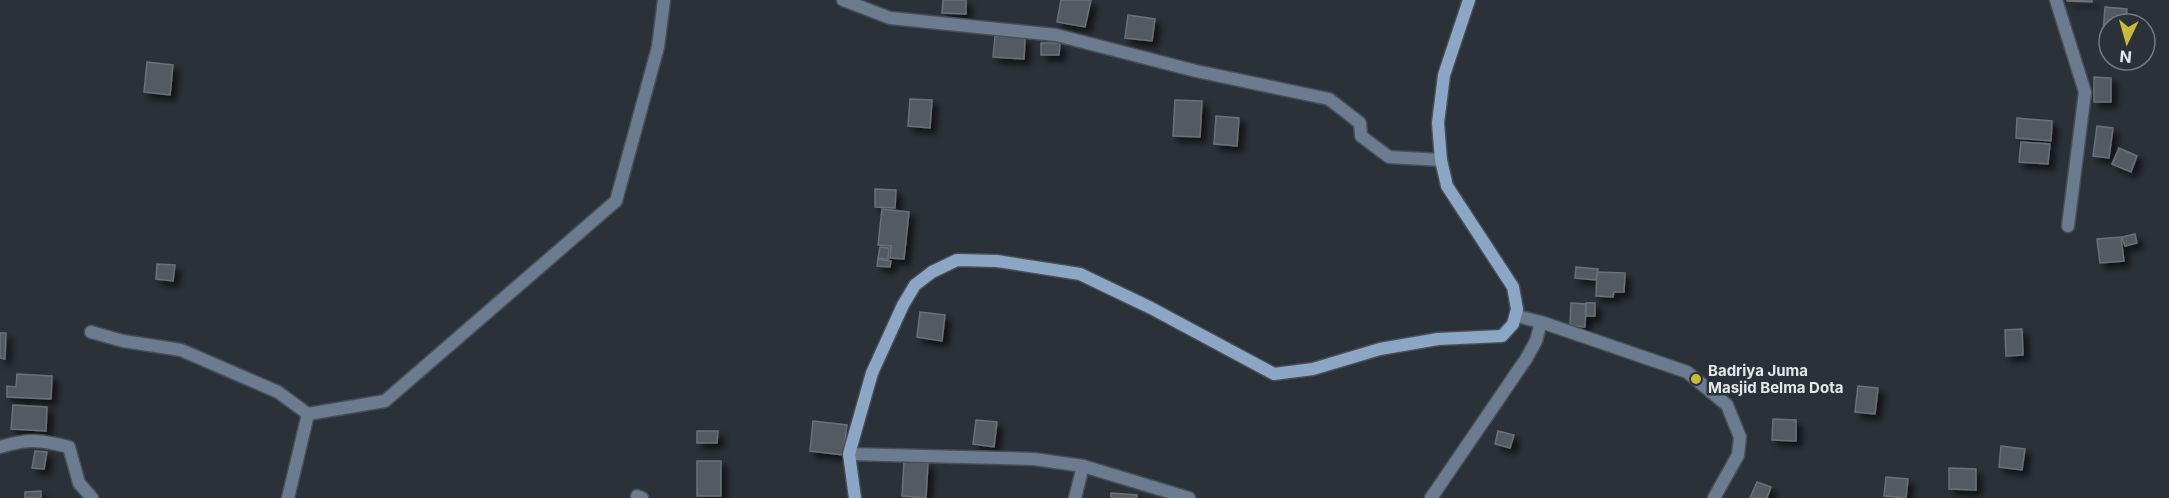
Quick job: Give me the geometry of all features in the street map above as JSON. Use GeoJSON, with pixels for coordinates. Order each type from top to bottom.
{"type":"FeatureCollection","features":[{"type":"Feature","properties":{"kind":"main road"},"geometry":{"type":"LineString","coordinates":[[855,498],[849,454],[872,373],[903,305],[915,285],[932,272],[957,260],[997,261],[1080,274],[1151,308],[1274,374],[1313,369],[1380,349],[1426,341],[1472,336],[1502,336],[1513,324],[1516,316],[1513,287],[1447,186],[1438,123],[1444,75],[1469,0]]}},
{"type":"Feature","properties":{"kind":"street"},"geometry":{"type":"LineString","coordinates":[[91,332],[123,341],[181,351],[278,392],[308,414],[385,401],[616,201],[658,47],[664,0]]}},
{"type":"Feature","properties":{"kind":"street"},"geometry":{"type":"LineString","coordinates":[[843,0],[890,18],[1056,35],[1196,71],[1329,99],[1360,123],[1361,136],[1389,157],[1442,160]]}},
{"type":"Feature","properties":{"kind":"street"},"geometry":{"type":"LineString","coordinates":[[2056,0],[2085,92],[2068,226]]}},
{"type":"Feature","properties":{"kind":"street"},"geometry":{"type":"LineString","coordinates":[[1516,316],[1541,322],[1687,372],[1727,405],[1740,437],[1738,455],[1713,498]]}},
{"type":"Feature","properties":{"kind":"street"},"geometry":{"type":"LineString","coordinates":[[1431,498],[1526,359],[1536,341],[1541,322]]}},
{"type":"Feature","properties":{"kind":"street"},"geometry":{"type":"LineString","coordinates":[[288,498],[308,414]]}},
{"type":"Feature","properties":{"kind":"street"},"geometry":{"type":"LineString","coordinates":[[0,447],[36,440],[69,447],[79,483],[92,498]]}},
{"type":"Feature","properties":{"kind":"street"},"geometry":{"type":"LineString","coordinates":[[849,454],[1034,459],[1083,466],[1189,498]]}},
{"type":"Feature","properties":{"kind":"street"},"geometry":{"type":"LineString","coordinates":[[1075,498],[1083,466]]}},
{"type":"Feature","properties":{"kind":"street"},"geometry":{"type":"LineString","coordinates":[[637,498],[637,496],[642,498]]}},
{"type":"Feature","properties":{"kind":"building"},"geometry":{"type":"Polygon","coordinates":[[[943,0],[966,0],[966,14],[942,13],[943,0]]]}},
{"type":"Feature","properties":{"kind":"building"},"geometry":{"type":"Polygon","coordinates":[[[1061,0],[1091,0],[1085,27],[1057,22],[1061,0]]]}},
{"type":"Feature","properties":{"kind":"building"},"geometry":{"type":"Polygon","coordinates":[[[2092,0],[2092,2],[2067,1],[2092,0]]]}},
{"type":"Feature","properties":{"kind":"building"},"geometry":{"type":"Polygon","coordinates":[[[2105,7],[2127,9],[2127,12],[2105,12],[2105,7]]]}},
{"type":"Feature","properties":{"kind":"building"},"geometry":{"type":"Polygon","coordinates":[[[1128,15],[1155,19],[1152,41],[1125,38],[1128,15]]]}},
{"type":"Feature","properties":{"kind":"building"},"geometry":{"type":"Polygon","coordinates":[[[995,36],[1025,38],[1024,59],[993,57],[995,36]]]}},
{"type":"Feature","properties":{"kind":"building"},"geometry":{"type":"Polygon","coordinates":[[[1041,43],[1060,43],[1059,55],[1041,55],[1041,43]]]}},
{"type":"Feature","properties":{"kind":"building"},"geometry":{"type":"Polygon","coordinates":[[[147,62],[173,65],[170,95],[144,92],[147,62]]]}},
{"type":"Feature","properties":{"kind":"building"},"geometry":{"type":"Polygon","coordinates":[[[2094,77],[2111,78],[2111,102],[2094,102],[2094,77]]]}},
{"type":"Feature","properties":{"kind":"building"},"geometry":{"type":"Polygon","coordinates":[[[910,99],[932,100],[930,128],[908,126],[910,99]]]}},
{"type":"Feature","properties":{"kind":"building"},"geometry":{"type":"Polygon","coordinates":[[[1175,100],[1202,101],[1200,137],[1173,136],[1175,100]]]}},
{"type":"Feature","properties":{"kind":"building"},"geometry":{"type":"Polygon","coordinates":[[[1216,116],[1239,118],[1237,146],[1214,144],[1216,116]]]}},
{"type":"Feature","properties":{"kind":"building"},"geometry":{"type":"Polygon","coordinates":[[[2017,118],[2052,121],[2051,141],[2016,138],[2017,118]]]}},
{"type":"Feature","properties":{"kind":"building"},"geometry":{"type":"Polygon","coordinates":[[[2097,126],[2113,128],[2109,158],[2093,156],[2097,126]]]}},
{"type":"Feature","properties":{"kind":"building"},"geometry":{"type":"Polygon","coordinates":[[[2021,142],[2050,144],[2048,164],[2019,162],[2021,142]]]}},
{"type":"Feature","properties":{"kind":"building"},"geometry":{"type":"Polygon","coordinates":[[[2119,148],[2137,156],[2131,172],[2112,164],[2119,148]]]}},
{"type":"Feature","properties":{"kind":"building"},"geometry":{"type":"Polygon","coordinates":[[[875,189],[896,190],[895,208],[875,207],[875,189]]]}},
{"type":"Feature","properties":{"kind":"building"},"geometry":{"type":"Polygon","coordinates":[[[882,209],[909,212],[904,259],[890,258],[891,246],[878,245],[882,209]]]}},
{"type":"Feature","properties":{"kind":"building"},"geometry":{"type":"Polygon","coordinates":[[[2135,234],[2137,243],[2125,246],[2122,237],[2135,234]]]}},
{"type":"Feature","properties":{"kind":"building"},"geometry":{"type":"Polygon","coordinates":[[[2121,237],[2124,261],[2100,263],[2097,239],[2121,237]]]}},
{"type":"Feature","properties":{"kind":"building"},"geometry":{"type":"Polygon","coordinates":[[[880,247],[889,248],[888,259],[878,258],[880,247]]]}},
{"type":"Feature","properties":{"kind":"building"},"geometry":{"type":"Polygon","coordinates":[[[878,259],[891,261],[890,267],[877,266],[878,259]]]}},
{"type":"Feature","properties":{"kind":"building"},"geometry":{"type":"Polygon","coordinates":[[[157,264],[175,265],[173,281],[156,279],[157,264]]]}},
{"type":"Feature","properties":{"kind":"building"},"geometry":{"type":"Polygon","coordinates":[[[1576,267],[1598,269],[1596,280],[1575,278],[1576,267]]]}},
{"type":"Feature","properties":{"kind":"building"},"geometry":{"type":"Polygon","coordinates":[[[1597,272],[1625,273],[1624,292],[1614,292],[1613,297],[1596,296],[1597,272]]]}},
{"type":"Feature","properties":{"kind":"building"},"geometry":{"type":"Polygon","coordinates":[[[1571,303],[1586,304],[1585,327],[1570,326],[1571,303]]]}},
{"type":"Feature","properties":{"kind":"building"},"geometry":{"type":"Polygon","coordinates":[[[1586,303],[1595,303],[1595,316],[1586,316],[1586,303]]]}},
{"type":"Feature","properties":{"kind":"building"},"geometry":{"type":"Polygon","coordinates":[[[920,312],[945,315],[942,341],[917,337],[920,312]]]}},
{"type":"Feature","properties":{"kind":"building"},"geometry":{"type":"Polygon","coordinates":[[[2022,329],[2023,355],[2006,356],[2005,330],[2022,329]]]}},
{"type":"Feature","properties":{"kind":"building"},"geometry":{"type":"Polygon","coordinates":[[[0,333],[6,333],[5,359],[0,358],[0,333]]]}},
{"type":"Feature","properties":{"kind":"building"},"geometry":{"type":"Polygon","coordinates":[[[17,374],[52,376],[51,399],[7,397],[7,386],[16,387],[17,374]]]}},
{"type":"Feature","properties":{"kind":"building"},"geometry":{"type":"Polygon","coordinates":[[[1858,386],[1878,388],[1875,414],[1855,412],[1858,386]]]}},
{"type":"Feature","properties":{"kind":"building"},"geometry":{"type":"Polygon","coordinates":[[[13,405],[47,407],[46,431],[11,429],[13,405]]]}},
{"type":"Feature","properties":{"kind":"building"},"geometry":{"type":"Polygon","coordinates":[[[1773,419],[1796,420],[1796,441],[1772,440],[1773,419]]]}},
{"type":"Feature","properties":{"kind":"building"},"geometry":{"type":"Polygon","coordinates":[[[976,420],[997,422],[994,447],[973,444],[976,420]]]}},
{"type":"Feature","properties":{"kind":"building"},"geometry":{"type":"Polygon","coordinates":[[[813,421],[847,425],[843,455],[810,451],[813,421]]]}},
{"type":"Feature","properties":{"kind":"building"},"geometry":{"type":"Polygon","coordinates":[[[697,431],[718,431],[717,443],[697,443],[697,431]]]}},
{"type":"Feature","properties":{"kind":"building"},"geometry":{"type":"Polygon","coordinates":[[[1498,431],[1514,435],[1510,448],[1495,444],[1498,431]]]}},
{"type":"Feature","properties":{"kind":"building"},"geometry":{"type":"Polygon","coordinates":[[[2001,446],[2025,449],[2022,470],[1999,467],[2001,446]]]}},
{"type":"Feature","properties":{"kind":"building"},"geometry":{"type":"Polygon","coordinates":[[[35,451],[47,452],[44,469],[32,468],[35,451]]]}},
{"type":"Feature","properties":{"kind":"building"},"geometry":{"type":"Polygon","coordinates":[[[697,461],[721,461],[721,496],[697,496],[697,461]]]}},
{"type":"Feature","properties":{"kind":"building"},"geometry":{"type":"Polygon","coordinates":[[[904,462],[928,463],[926,498],[902,496],[904,462]]]}},
{"type":"Feature","properties":{"kind":"building"},"geometry":{"type":"Polygon","coordinates":[[[1949,468],[1976,469],[1976,490],[1949,489],[1949,468]]]}},
{"type":"Feature","properties":{"kind":"building"},"geometry":{"type":"Polygon","coordinates":[[[1886,477],[1908,479],[1906,498],[1884,496],[1886,477]]]}},
{"type":"Feature","properties":{"kind":"building"},"geometry":{"type":"Polygon","coordinates":[[[1757,482],[1771,487],[1767,498],[1750,498],[1757,482]]]}},
{"type":"Feature","properties":{"kind":"building"},"geometry":{"type":"Polygon","coordinates":[[[41,491],[41,498],[25,498],[25,492],[41,491]]]}},
{"type":"Feature","properties":{"kind":"building"},"geometry":{"type":"Polygon","coordinates":[[[1111,493],[1137,495],[1137,498],[1111,498],[1111,493]]]}},
{"type":"Feature","properties":{"kind":"place","name":"Badriya Juma Masjid Belma Dota"},"geometry":{"type":"Point","coordinates":[1696,379]}}]}
